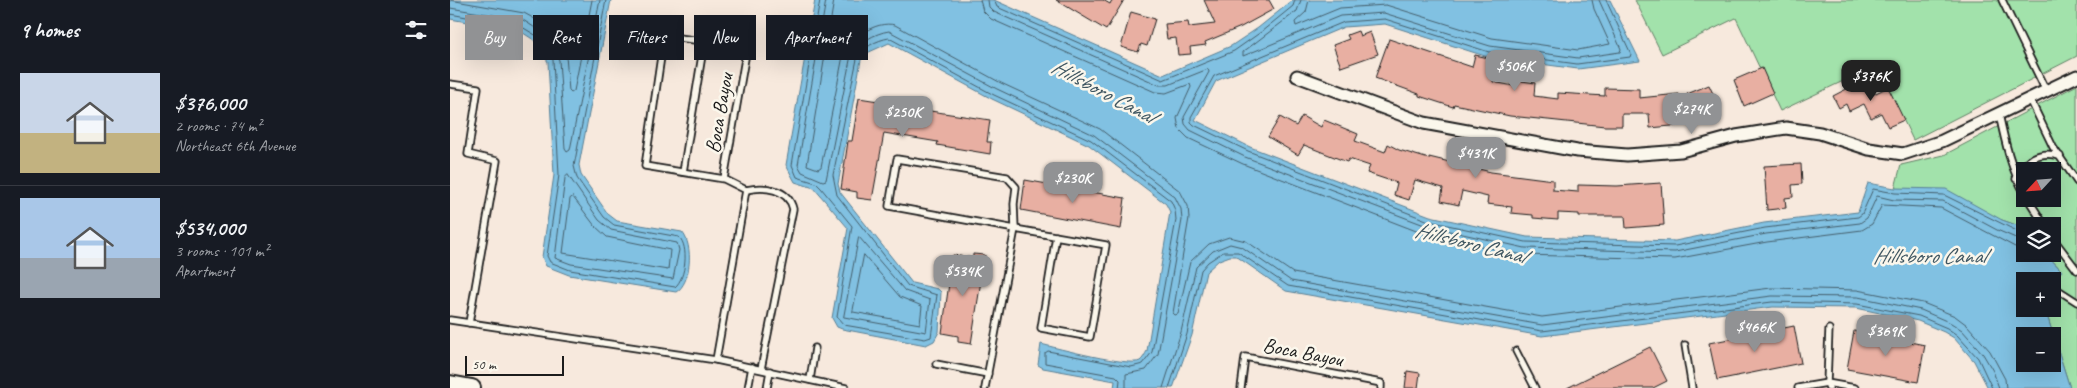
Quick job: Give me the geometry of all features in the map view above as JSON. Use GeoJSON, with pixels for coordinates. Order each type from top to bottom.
{"type":"FeatureCollection","features":[{"type":"Feature","properties":{"kind":"main road"},"geometry":{"type":"LineString","coordinates":[[450,384],[472,388]]}},
{"type":"Feature","properties":{"kind":"street"},"geometry":{"type":"LineString","coordinates":[[1297,76],[1424,123],[1577,152],[1627,156],[1681,151],[1736,136],[1786,128],[1820,133],[1869,149],[1903,154],[1942,141],[2077,76]]}},
{"type":"Feature","properties":{"kind":"lane"},"geometry":{"type":"LineString","coordinates":[[2002,0],[2046,91]]}},
{"type":"Feature","properties":{"kind":"lane","name":"Boca Bayou"},"geometry":{"type":"LineString","coordinates":[[694,41],[664,36],[645,166],[724,179],[746,190]]}},
{"type":"Feature","properties":{"kind":"lane"},"geometry":{"type":"LineString","coordinates":[[683,172],[701,60]]}},
{"type":"Feature","properties":{"kind":"lane","name":"Boca Bayou"},"geometry":{"type":"LineString","coordinates":[[724,179],[744,60]]}},
{"type":"Feature","properties":{"kind":"lane"},"geometry":{"type":"LineString","coordinates":[[450,84],[478,88],[468,154],[498,161],[469,323]]}},
{"type":"Feature","properties":{"kind":"lane"},"geometry":{"type":"LineString","coordinates":[[2030,99],[2060,156],[2077,182]]}},
{"type":"Feature","properties":{"kind":"lane"},"geometry":{"type":"LineString","coordinates":[[1999,114],[2016,179]]}},
{"type":"Feature","properties":{"kind":"lane"},"geometry":{"type":"LineString","coordinates":[[2025,162],[2038,154],[2060,156]]}},
{"type":"Feature","properties":{"kind":"lane"},"geometry":{"type":"LineString","coordinates":[[985,388],[1015,229],[1014,204],[1016,187],[1007,177],[897,159],[889,206],[1015,229],[1056,236],[1106,245],[1090,337],[1041,328],[1056,236]]}},
{"type":"Feature","properties":{"kind":"lane"},"geometry":{"type":"LineString","coordinates":[[716,360],[746,190],[756,188],[783,192],[791,200],[793,209],[761,369]]}},
{"type":"Feature","properties":{"kind":"lane"},"geometry":{"type":"LineString","coordinates":[[2061,249],[2077,270]]}},
{"type":"Feature","properties":{"kind":"lane"},"geometry":{"type":"LineString","coordinates":[[2061,292],[2077,302]]}},
{"type":"Feature","properties":{"kind":"lane"},"geometry":{"type":"LineString","coordinates":[[450,320],[716,360],[846,388]]}},
{"type":"Feature","properties":{"kind":"lane"},"geometry":{"type":"LineString","coordinates":[[1828,329],[1828,386]]}},
{"type":"Feature","properties":{"kind":"lane"},"geometry":{"type":"LineString","coordinates":[[1686,345],[1692,388]]}},
{"type":"Feature","properties":{"kind":"lane"},"geometry":{"type":"LineString","coordinates":[[810,380],[815,348]]}},
{"type":"Feature","properties":{"kind":"lane"},"geometry":{"type":"LineString","coordinates":[[1516,351],[1535,388]]}},
{"type":"Feature","properties":{"kind":"lane","name":"Boca Bayou"},"geometry":{"type":"LineString","coordinates":[[1241,388],[1245,357],[1381,383],[1380,388]]}},
{"type":"Feature","properties":{"kind":"lane"},"geometry":{"type":"LineString","coordinates":[[936,364],[988,374]]}},
{"type":"Feature","properties":{"kind":"lane"},"geometry":{"type":"LineString","coordinates":[[748,388],[752,367]]}},
{"type":"Feature","properties":{"kind":"lane"},"geometry":{"type":"LineString","coordinates":[[767,388],[770,371]]}},
{"type":"Feature","properties":{"kind":"lane"},"geometry":{"type":"LineString","coordinates":[[1798,388],[1828,386],[1855,388]]}},
{"type":"Feature","properties":{"kind":"green space"},"geometry":{"type":"Polygon","coordinates":[[[1635,0],[2077,0],[2077,56],[1913,140],[1877,65],[1780,111],[1736,18],[1662,54],[1635,0]]]}},
{"type":"Feature","properties":{"kind":"green space"},"geometry":{"type":"Polygon","coordinates":[[[2077,85],[2077,388],[2070,388],[2061,360],[2061,327],[2051,327],[2048,317],[2061,317],[2062,271],[2054,262],[2061,262],[2061,217],[2016,217],[2016,225],[1895,188],[1901,165],[1944,155],[2077,85]]]}},
{"type":"Feature","properties":{"kind":"water"},"geometry":{"type":"Polygon","coordinates":[[[450,0],[611,0],[579,165],[581,175],[608,214],[617,221],[682,232],[688,246],[689,264],[688,273],[681,288],[676,292],[569,275],[546,266],[542,257],[554,175],[547,60],[599,60],[599,15],[533,15],[533,39],[523,33],[523,15],[465,15],[465,22],[450,19],[450,0]]]}},
{"type":"Feature","properties":{"kind":"water","name":"Hillsboro Canal"},"geometry":{"type":"Polygon","coordinates":[[[815,0],[994,0],[1163,75],[1231,46],[1258,28],[1293,0],[1610,0],[1640,61],[1578,69],[1488,57],[1385,24],[1344,27],[1216,81],[1195,120],[1250,147],[1430,216],[1527,237],[1675,241],[1764,223],[1858,212],[1868,183],[1895,188],[1946,189],[2002,220],[2016,225],[2016,262],[2054,262],[2062,271],[2016,272],[2016,317],[2048,317],[2051,327],[2016,327],[2016,372],[2061,372],[2061,360],[2070,388],[1988,388],[1974,361],[1954,338],[1918,321],[1856,308],[1773,307],[1542,336],[1286,291],[1236,256],[1219,260],[1206,272],[1192,335],[1173,388],[1114,388],[1115,381],[1043,368],[1038,365],[1041,344],[1108,359],[1133,362],[1141,360],[1147,351],[1170,212],[1166,204],[1089,145],[992,99],[889,43],[868,53],[868,15],[812,15],[815,0]]]}},
{"type":"Feature","properties":{"kind":"water","name":"Hillsboro Canal"},"geometry":{"type":"Polygon","coordinates":[[[804,60],[861,60],[838,184],[840,192],[912,283],[938,289],[941,292],[939,332],[934,341],[926,345],[837,327],[832,318],[848,228],[814,188],[795,182],[786,165],[804,60]]]}},
{"type":"Feature","properties":{"kind":"building"},"geometry":{"type":"Polygon","coordinates":[[[1056,0],[1103,0],[1110,4],[1112,0],[1124,0],[1106,30],[1056,0]]]}},
{"type":"Feature","properties":{"kind":"building"},"geometry":{"type":"Polygon","coordinates":[[[1204,0],[1269,0],[1274,9],[1241,27],[1205,42],[1206,45],[1190,47],[1191,54],[1178,55],[1176,38],[1167,39],[1165,24],[1188,22],[1189,27],[1215,24],[1204,0]]]}},
{"type":"Feature","properties":{"kind":"building"},"geometry":{"type":"Polygon","coordinates":[[[1131,12],[1155,19],[1147,46],[1141,44],[1138,52],[1121,47],[1131,12]]]}},
{"type":"Feature","properties":{"kind":"building"},"geometry":{"type":"Polygon","coordinates":[[[1358,31],[1360,36],[1370,32],[1378,54],[1341,67],[1333,45],[1349,39],[1347,35],[1358,31]]]}},
{"type":"Feature","properties":{"kind":"building"},"geometry":{"type":"Polygon","coordinates":[[[1389,39],[1472,67],[1475,55],[1493,59],[1490,71],[1495,72],[1493,82],[1514,86],[1515,80],[1535,83],[1534,96],[1558,99],[1558,93],[1605,96],[1605,88],[1639,89],[1639,98],[1679,94],[1682,125],[1650,128],[1649,114],[1622,114],[1622,126],[1605,126],[1510,116],[1454,104],[1453,107],[1419,96],[1419,94],[1375,78],[1389,39]]]}},
{"type":"Feature","properties":{"kind":"building"},"geometry":{"type":"Polygon","coordinates":[[[1762,68],[1773,93],[1744,106],[1734,80],[1762,68]]]}},
{"type":"Feature","properties":{"kind":"building"},"geometry":{"type":"Polygon","coordinates":[[[1864,80],[1872,95],[1888,87],[1904,120],[1888,127],[1881,113],[1871,118],[1864,104],[1849,111],[1846,104],[1839,108],[1833,96],[1864,80]]]}},
{"type":"Feature","properties":{"kind":"building"},"geometry":{"type":"Polygon","coordinates":[[[1709,85],[1721,111],[1698,121],[1687,94],[1709,85]]]}},
{"type":"Feature","properties":{"kind":"building"},"geometry":{"type":"Polygon","coordinates":[[[859,98],[897,104],[897,106],[990,120],[987,142],[991,142],[990,154],[937,145],[938,142],[884,133],[872,200],[857,198],[857,192],[841,189],[848,141],[852,141],[859,98]]]}},
{"type":"Feature","properties":{"kind":"building"},"geometry":{"type":"Polygon","coordinates":[[[1302,116],[1321,127],[1324,120],[1358,134],[1355,141],[1385,152],[1388,144],[1399,150],[1429,159],[1429,157],[1491,172],[1553,180],[1553,190],[1578,192],[1578,185],[1617,186],[1661,183],[1664,225],[1626,228],[1625,216],[1579,216],[1579,214],[1558,213],[1558,220],[1533,218],[1533,215],[1511,213],[1512,207],[1487,204],[1488,197],[1462,191],[1459,205],[1441,201],[1443,188],[1415,180],[1409,200],[1394,195],[1397,183],[1367,173],[1370,166],[1349,159],[1347,162],[1304,145],[1298,155],[1268,137],[1280,117],[1296,126],[1302,116]]]}},
{"type":"Feature","properties":{"kind":"building"},"geometry":{"type":"Polygon","coordinates":[[[1801,164],[1802,184],[1792,185],[1793,197],[1785,198],[1786,208],[1767,210],[1764,166],[1801,164]]]}},
{"type":"Feature","properties":{"kind":"building"},"geometry":{"type":"Polygon","coordinates":[[[1025,180],[1125,198],[1121,229],[1021,210],[1025,180]]]}},
{"type":"Feature","properties":{"kind":"building"},"geometry":{"type":"Polygon","coordinates":[[[973,254],[985,255],[971,344],[958,342],[958,336],[942,333],[953,255],[973,258],[973,254]]]}},
{"type":"Feature","properties":{"kind":"building"},"geometry":{"type":"Polygon","coordinates":[[[1794,326],[1801,363],[1717,380],[1709,343],[1794,326]]]}},
{"type":"Feature","properties":{"kind":"building"},"geometry":{"type":"Polygon","coordinates":[[[1854,331],[1925,345],[1918,382],[1847,369],[1854,331]]]}},
{"type":"Feature","properties":{"kind":"building"},"geometry":{"type":"Polygon","coordinates":[[[1650,347],[1667,381],[1653,388],[1567,388],[1650,347]]]}},
{"type":"Feature","properties":{"kind":"building"},"geometry":{"type":"Polygon","coordinates":[[[1407,371],[1420,373],[1418,388],[1405,388],[1407,371]]]}}]}
